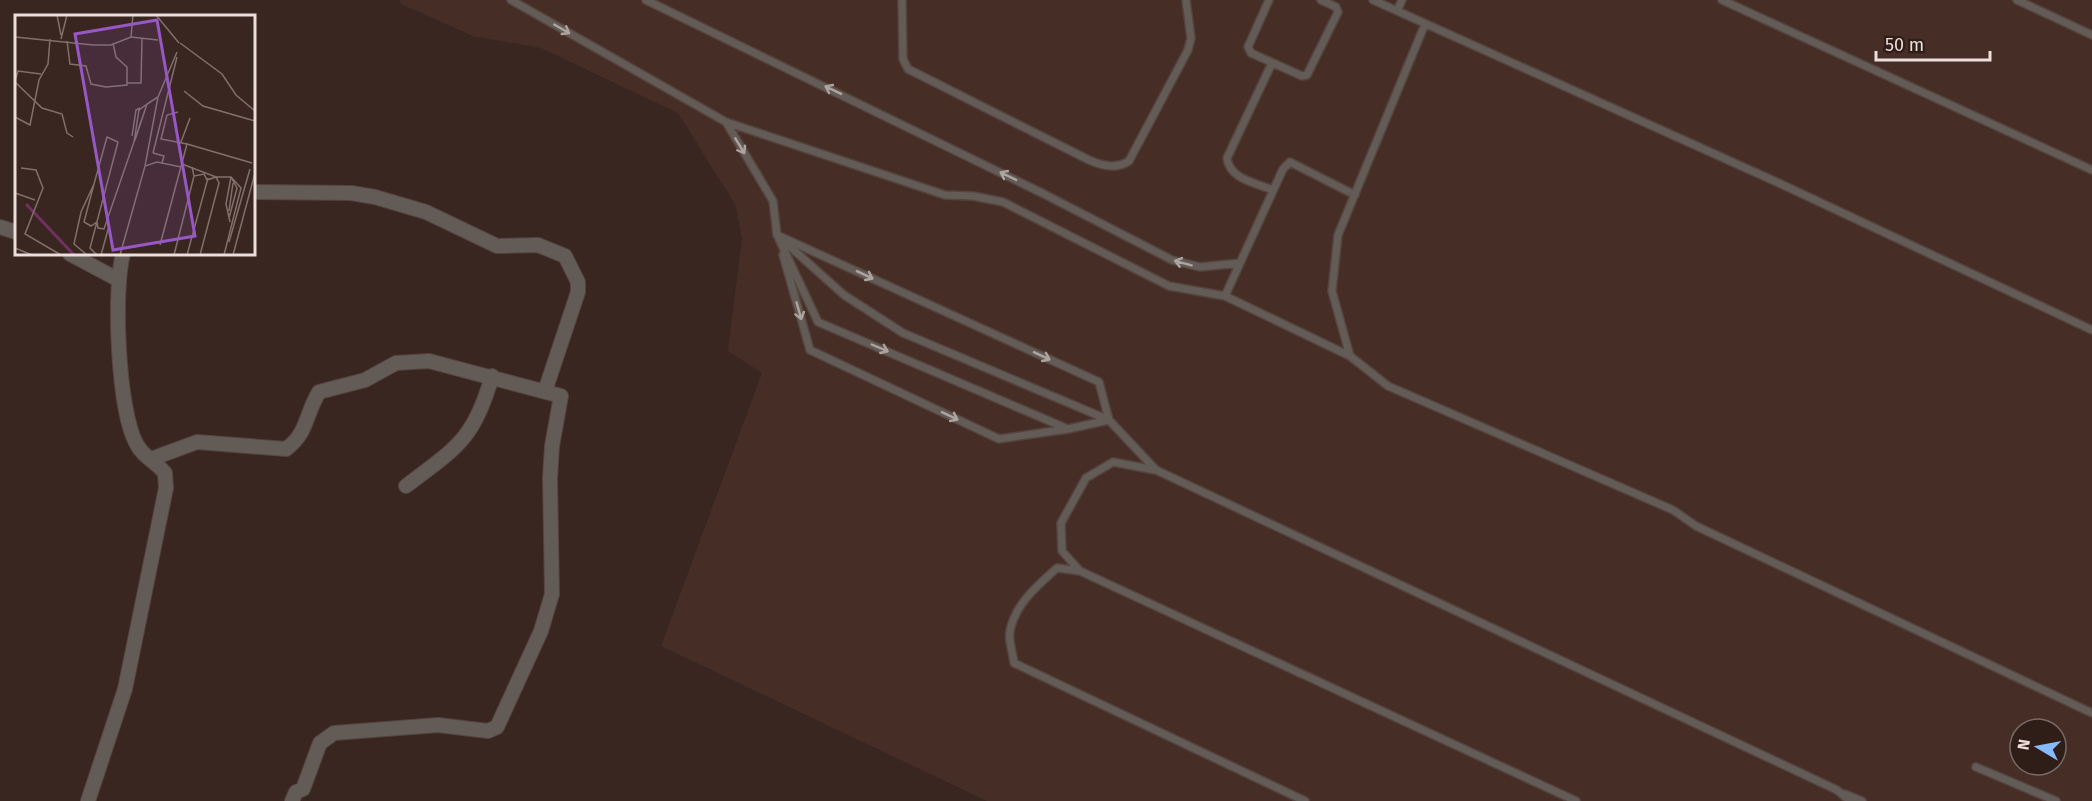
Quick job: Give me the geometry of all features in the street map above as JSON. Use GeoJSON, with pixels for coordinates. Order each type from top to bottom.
{"type":"FeatureCollection","features":[{"type":"Feature","properties":{"kind":"street"},"geometry":{"type":"LineString","coordinates":[[255,192],[351,193],[375,197],[426,212],[497,246],[538,245],[565,256],[578,282],[578,292],[545,391]]}},
{"type":"Feature","properties":{"kind":"street"},"geometry":{"type":"LineString","coordinates":[[0,227],[15,232]]}},
{"type":"Feature","properties":{"kind":"street"},"geometry":{"type":"LineString","coordinates":[[72,255],[119,280]]}},
{"type":"Feature","properties":{"kind":"street"},"geometry":{"type":"LineString","coordinates":[[87,801],[125,689],[163,505],[166,479],[165,473],[135,441],[127,416],[118,303],[123,255]]}},
{"type":"Feature","properties":{"kind":"street"},"geometry":{"type":"LineString","coordinates":[[151,459],[197,441],[286,449],[301,439],[310,408],[319,392],[365,380],[396,363],[429,361],[561,396],[552,446],[550,478],[554,580],[541,631],[498,728],[488,732],[438,725],[334,733],[320,743],[303,789],[296,792],[292,801]]}},
{"type":"Feature","properties":{"kind":"street"},"geometry":{"type":"LineString","coordinates":[[406,486],[458,446],[472,429],[483,410],[492,376]]}},
{"type":"Feature","properties":{"kind":"lane"},"geometry":{"type":"LineString","coordinates":[[511,0],[726,122],[945,195],[973,196],[1003,202],[1169,286],[1226,296],[1350,356],[1388,386],[1673,510],[1696,526],[2092,713]]}},
{"type":"Feature","properties":{"kind":"lane"},"geometry":{"type":"LineString","coordinates":[[646,0],[1032,188],[1172,260],[1200,267],[1240,263]]}},
{"type":"Feature","properties":{"kind":"lane"},"geometry":{"type":"LineString","coordinates":[[902,0],[903,59],[908,69],[1089,160],[1112,167],[1122,166],[1129,161],[1188,50],[1191,38],[1185,0]]}},
{"type":"Feature","properties":{"kind":"lane"},"geometry":{"type":"LineString","coordinates":[[1269,0],[1248,47],[1251,54],[1302,76],[1307,75],[1338,12],[1336,7],[1321,0]]}},
{"type":"Feature","properties":{"kind":"lane"},"geometry":{"type":"LineString","coordinates":[[1373,0],[1792,189],[2092,330]]}},
{"type":"Feature","properties":{"kind":"lane"},"geometry":{"type":"LineString","coordinates":[[1397,11],[1402,0]]}},
{"type":"Feature","properties":{"kind":"lane"},"geometry":{"type":"LineString","coordinates":[[1722,0],[2092,171]]}},
{"type":"Feature","properties":{"kind":"lane"},"geometry":{"type":"LineString","coordinates":[[2017,0],[2092,35]]}},
{"type":"Feature","properties":{"kind":"lane"},"geometry":{"type":"LineString","coordinates":[[1350,356],[1332,291],[1338,236],[1425,24]]}},
{"type":"Feature","properties":{"kind":"lane"},"geometry":{"type":"LineString","coordinates":[[1272,63],[1227,158],[1228,166],[1233,174],[1273,190]]}},
{"type":"Feature","properties":{"kind":"lane"},"geometry":{"type":"LineString","coordinates":[[726,122],[773,201],[777,235],[810,350],[999,439],[1068,429],[1109,420]]}},
{"type":"Feature","properties":{"kind":"lane"},"geometry":{"type":"LineString","coordinates":[[1226,296],[1283,169],[1290,162],[1355,195]]}},
{"type":"Feature","properties":{"kind":"lane"},"geometry":{"type":"LineString","coordinates":[[777,235],[1099,382],[1109,420]]}},
{"type":"Feature","properties":{"kind":"lane"},"geometry":{"type":"LineString","coordinates":[[777,235],[844,295],[903,333],[1109,420],[1156,470]]}},
{"type":"Feature","properties":{"kind":"lane"},"geometry":{"type":"LineString","coordinates":[[777,235],[818,322],[1068,429]]}},
{"type":"Feature","properties":{"kind":"lane"},"geometry":{"type":"LineString","coordinates":[[1080,571],[1062,551],[1061,523],[1086,478],[1113,462],[1156,470],[1862,801]]}},
{"type":"Feature","properties":{"kind":"lane"},"geometry":{"type":"LineString","coordinates":[[1305,801],[1014,663],[1009,632],[1017,610],[1034,588],[1057,568],[1080,571],[1576,801]]}},
{"type":"Feature","properties":{"kind":"lane"},"geometry":{"type":"LineString","coordinates":[[1976,767],[2056,801]]}},
{"type":"Feature","properties":{"kind":"lane"},"geometry":{"type":"LineString","coordinates":[[1838,790],[1850,801]]}},
{"type":"Feature","properties":{"kind":"shaded area"},"geometry":{"type":"Polygon","coordinates":[[[400,0],[2092,0],[2092,801],[987,801],[661,646],[762,373],[728,351],[742,239],[736,206],[678,113],[541,48],[473,36],[401,4],[400,0]]]}}]}
